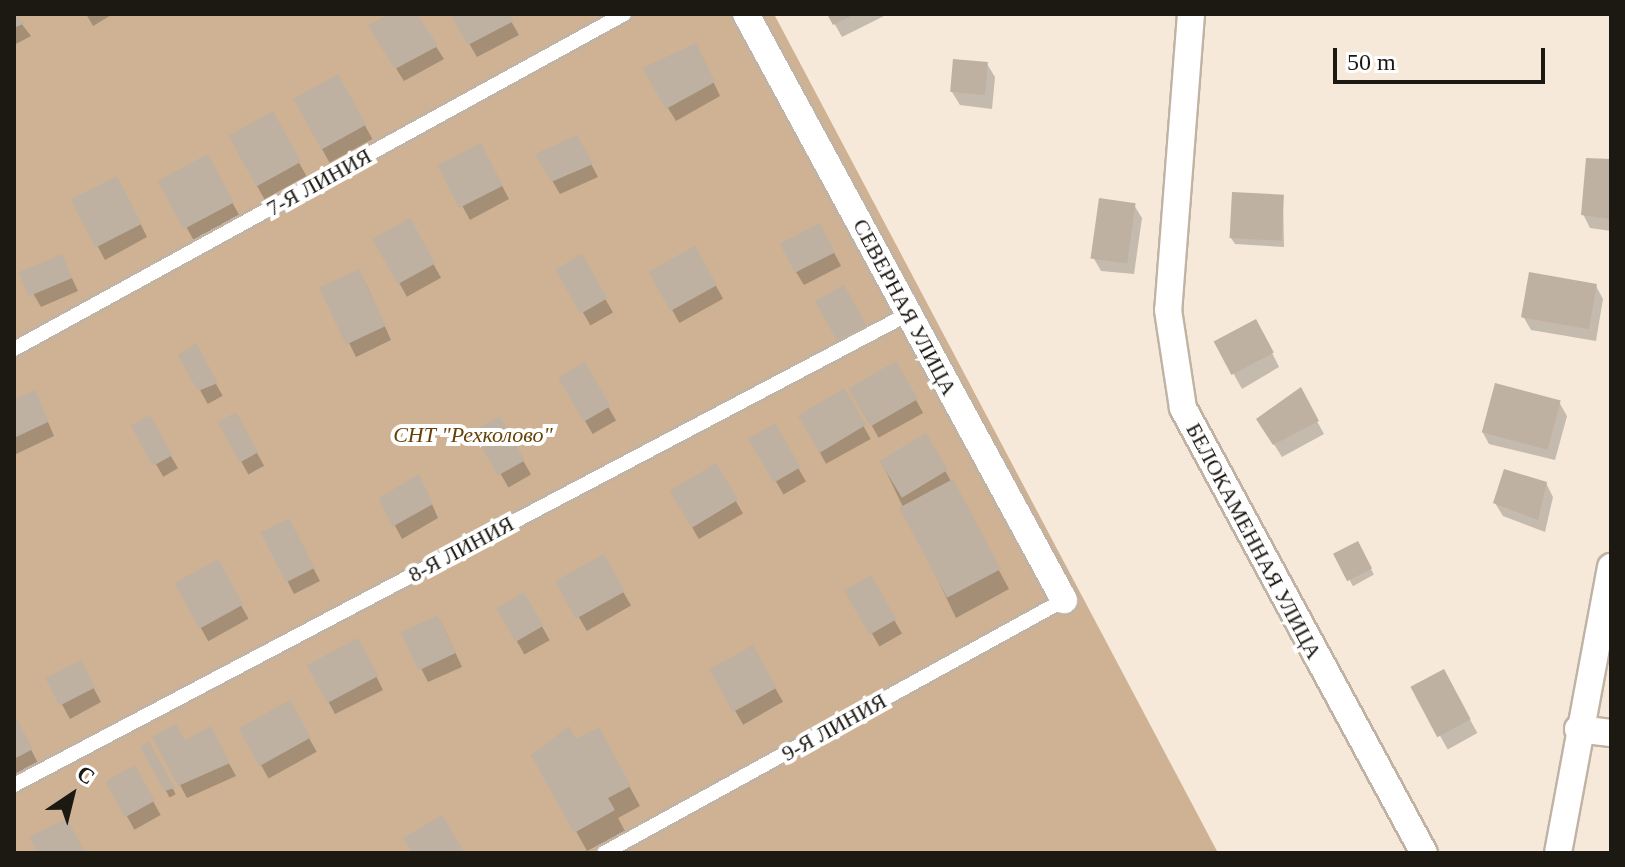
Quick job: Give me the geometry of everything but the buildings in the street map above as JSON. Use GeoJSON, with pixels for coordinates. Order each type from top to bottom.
{"type":"FeatureCollection","features":[{"type":"Feature","properties":{"kind":"street","name":"СЕВЕРНАЯ УЛИЦА"},"geometry":{"type":"LineString","coordinates":[[746,14],[1064,600]]}},
{"type":"Feature","properties":{"kind":"street","name":"БЕЛОКАМЕННАЯ УЛИЦА"},"geometry":{"type":"LineString","coordinates":[[1191,14],[1168,310],[1183,408],[1424,853]]}},
{"type":"Feature","properties":{"kind":"street"},"geometry":{"type":"LineString","coordinates":[[1558,853],[1578,729],[1611,567]]}},
{"type":"Feature","properties":{"kind":"street"},"geometry":{"type":"LineString","coordinates":[[1578,729],[1611,733]]}},
{"type":"Feature","properties":{"kind":"lane","name":"7-Я ЛИНИЯ"},"geometry":{"type":"LineString","coordinates":[[14,349],[624,14]]}},
{"type":"Feature","properties":{"kind":"lane","name":"8-Я ЛИНИЯ"},"geometry":{"type":"LineString","coordinates":[[14,785],[908,314]]}},
{"type":"Feature","properties":{"kind":"lane","name":"9-Я ЛИНИЯ"},"geometry":{"type":"LineString","coordinates":[[604,853],[1064,600]]}},
{"type":"Feature","properties":{"kind":"green space","name":"СНТ \"Рехколово\""},"geometry":{"type":"Polygon","coordinates":[[[14,14],[774,14],[1218,853],[14,853],[14,14]]]}}]}
